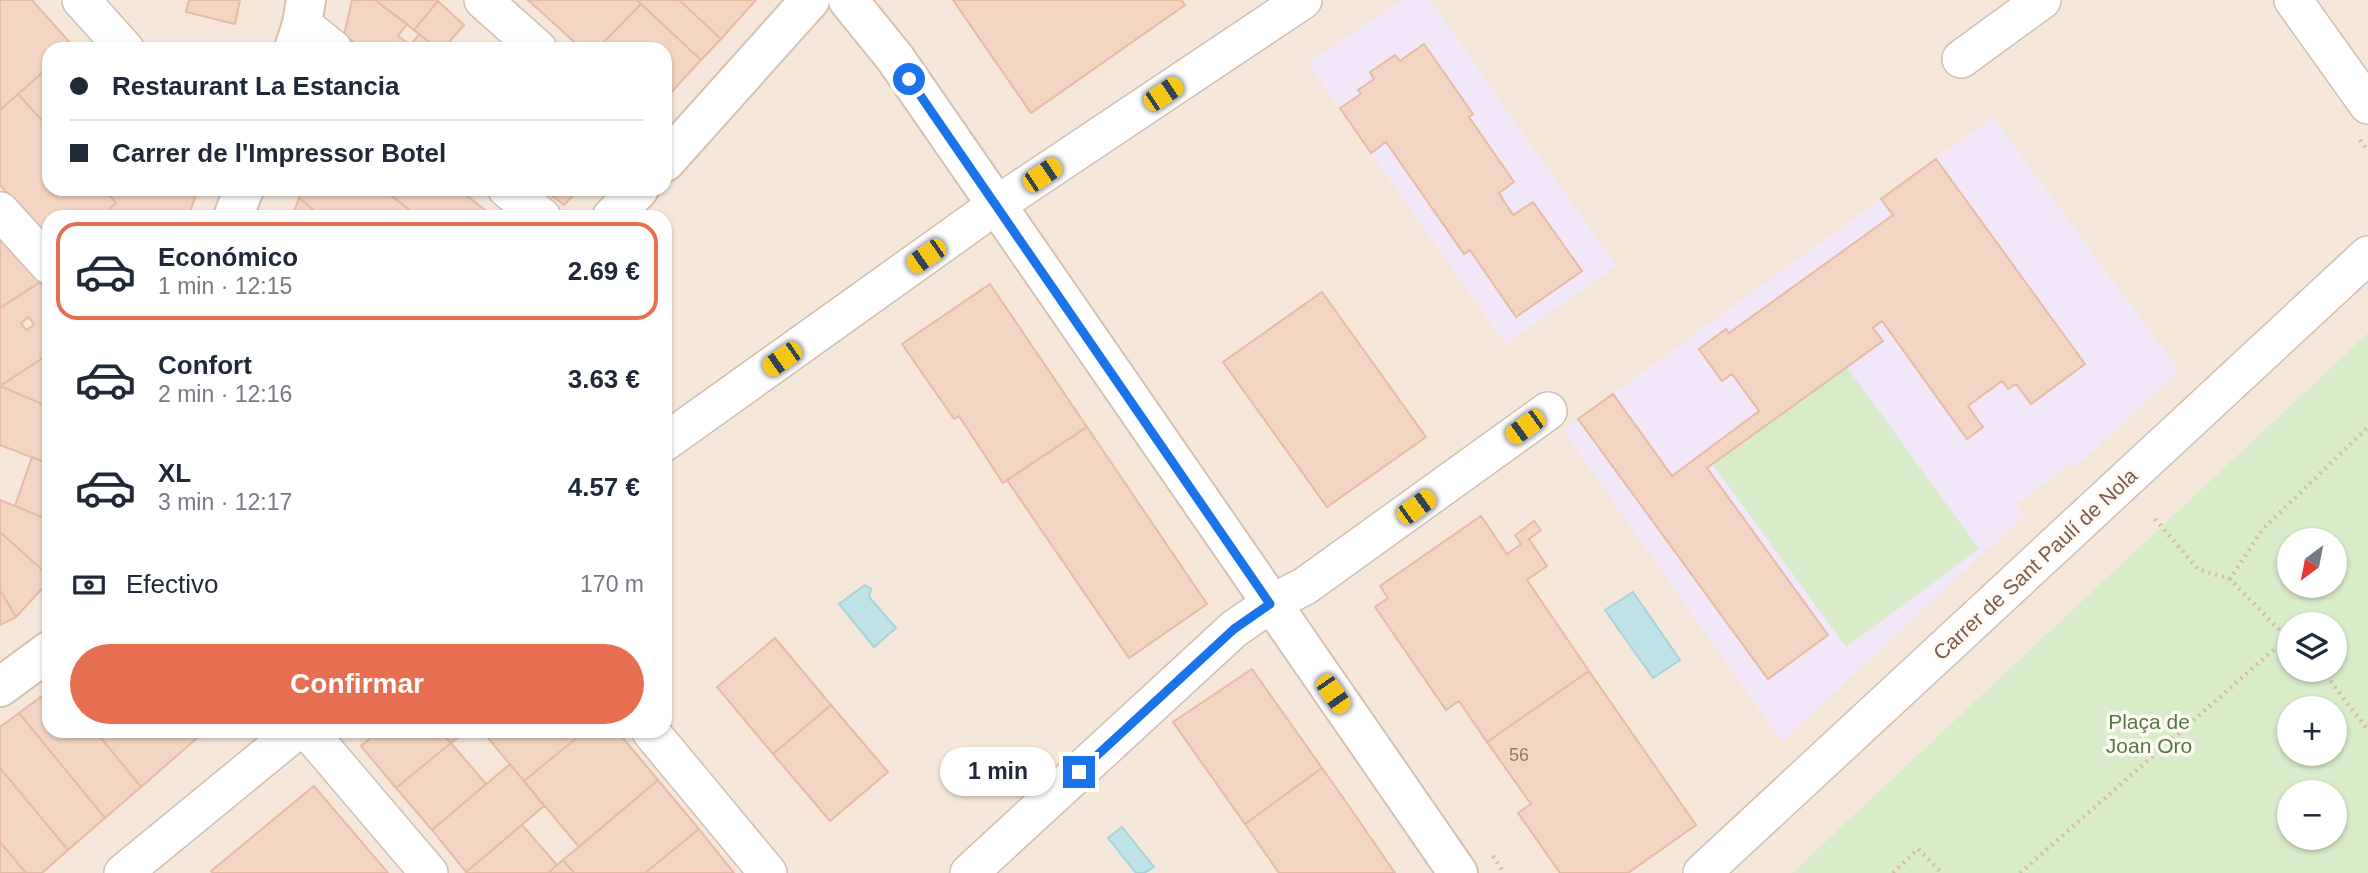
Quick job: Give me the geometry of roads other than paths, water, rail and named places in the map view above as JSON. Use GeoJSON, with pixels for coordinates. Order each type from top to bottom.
{"type":"FeatureCollection","features":[{"type":"Feature","properties":{"kind":"main road"},"geometry":{"type":"LineString","coordinates":[[672,154],[810,0]]}},
{"type":"Feature","properties":{"kind":"main road"},"geometry":{"type":"LineString","coordinates":[[848,0],[895,58],[1458,873]]}},
{"type":"Feature","properties":{"kind":"main road"},"geometry":{"type":"LineString","coordinates":[[619,210],[632,196]]}},
{"type":"Feature","properties":{"kind":"main road"},"geometry":{"type":"LineString","coordinates":[[0,687],[42,656]]}},
{"type":"Feature","properties":{"kind":"street"},"geometry":{"type":"LineString","coordinates":[[81,0],[119,42]]}},
{"type":"Feature","properties":{"kind":"street"},"geometry":{"type":"LineString","coordinates":[[484,0],[530,42]]}},
{"type":"Feature","properties":{"kind":"street"},"geometry":{"type":"LineString","coordinates":[[672,437],[995,206],[1303,0]]}},
{"type":"Feature","properties":{"kind":"street"},"geometry":{"type":"LineString","coordinates":[[1961,59],[2042,0]]}},
{"type":"Feature","properties":{"kind":"street"},"geometry":{"type":"LineString","coordinates":[[2293,0],[2368,105]]}},
{"type":"Feature","properties":{"kind":"street"},"geometry":{"type":"LineString","coordinates":[[301,24],[324,42]]}},
{"type":"Feature","properties":{"kind":"street"},"geometry":{"type":"LineString","coordinates":[[516,196],[534,210]]}},
{"type":"Feature","properties":{"kind":"street"},"geometry":{"type":"LineString","coordinates":[[0,211],[42,257]]}},
{"type":"Feature","properties":{"kind":"street","name":"Carrer de Sant Paulí de Nola"},"geometry":{"type":"LineString","coordinates":[[1702,873],[2368,255]]}},
{"type":"Feature","properties":{"kind":"street"},"geometry":{"type":"LineString","coordinates":[[968,873],[1234,629],[1270,604],[1306,586],[1548,411]]}},
{"type":"Feature","properties":{"kind":"street"},"geometry":{"type":"LineString","coordinates":[[145,866],[288,738]]}},
{"type":"Feature","properties":{"kind":"street"},"geometry":{"type":"LineString","coordinates":[[314,738],[429,873]]}},
{"type":"Feature","properties":{"kind":"street"},"geometry":{"type":"LineString","coordinates":[[655,738],[768,873]]}},
{"type":"Feature","properties":{"kind":"water"},"geometry":{"type":"Polygon","coordinates":[[[865,585],[871,589],[869,597],[896,628],[874,647],[839,604],[865,585]]]}},
{"type":"Feature","properties":{"kind":"water"},"geometry":{"type":"Polygon","coordinates":[[[1633,592],[1680,660],[1653,678],[1605,610],[1633,592]]]}},
{"type":"Feature","properties":{"kind":"water"},"geometry":{"type":"Polygon","coordinates":[[[1122,827],[1154,867],[1144,873],[1136,873],[1108,838],[1122,827]]]}},
{"type":"Feature","properties":{"kind":"park label","name":"Plaça de Joan Oro"},"geometry":{"type":"Point","coordinates":[2149,733]}}]}
